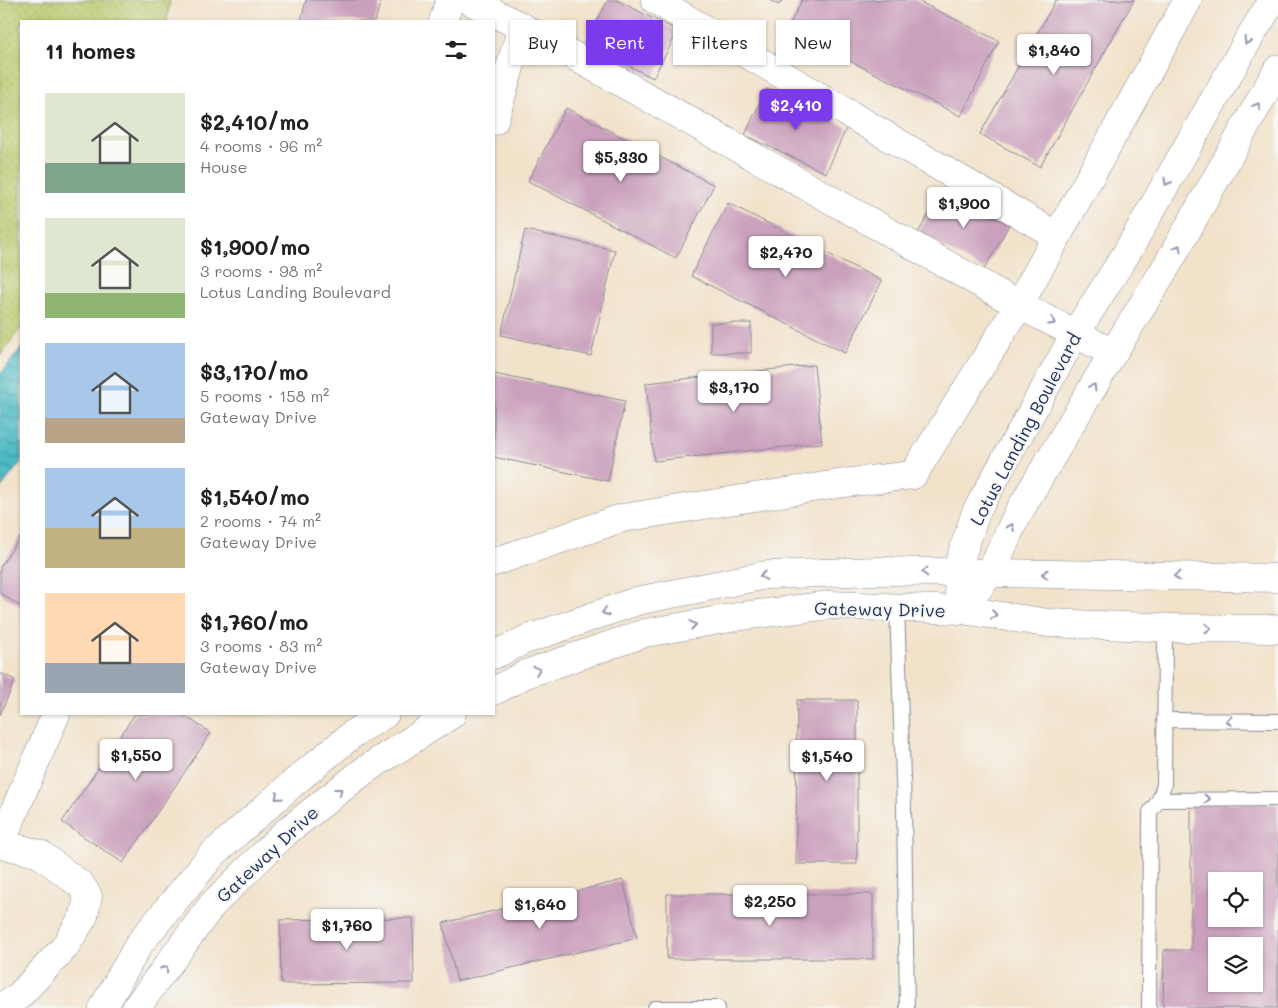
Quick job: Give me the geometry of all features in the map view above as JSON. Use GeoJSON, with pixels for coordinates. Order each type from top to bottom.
{"type":"FeatureCollection","features":[{"type":"Feature","properties":{"kind":"street"},"geometry":{"type":"LineString","coordinates":[[444,20],[450,0]]}},
{"type":"Feature","properties":{"kind":"street"},"geometry":{"type":"LineString","coordinates":[[468,0],[510,21]]}},
{"type":"Feature","properties":{"kind":"street"},"geometry":{"type":"LineString","coordinates":[[656,0],[1057,236]]}},
{"type":"Feature","properties":{"kind":"street"},"geometry":{"type":"LineString","coordinates":[[495,562],[622,518],[844,483],[913,475],[1019,305],[1188,0]]}},
{"type":"Feature","properties":{"kind":"street","name":"Lotus Landing Boulevard"},"geometry":{"type":"LineString","coordinates":[[962,610],[956,572],[976,512],[1075,334],[1126,254],[1251,35],[1273,0]]}},
{"type":"Feature","properties":{"kind":"street"},"geometry":{"type":"LineString","coordinates":[[576,57],[1019,305],[1113,353]]}},
{"type":"Feature","properties":{"kind":"street"},"geometry":{"type":"LineString","coordinates":[[495,118],[511,65]]}},
{"type":"Feature","properties":{"kind":"street","name":"Lotus Landing Boulevard"},"geometry":{"type":"LineString","coordinates":[[962,610],[991,572],[1017,515],[1113,353],[1170,262],[1278,68]]}},
{"type":"Feature","properties":{"kind":"street","name":"Gateway Drive"},"geometry":{"type":"LineString","coordinates":[[495,655],[525,640],[637,601],[766,575],[877,570],[1278,578]]}},
{"type":"Feature","properties":{"kind":"street","name":"Gateway Drive"},"geometry":{"type":"LineString","coordinates":[[495,690],[526,674],[644,634],[742,616],[830,605],[962,610],[1048,623],[1165,628],[1278,628]]}},
{"type":"Feature","properties":{"kind":"street"},"geometry":{"type":"LineString","coordinates":[[0,1007],[19,996],[64,948],[84,916],[88,896],[81,885],[40,854],[0,845],[56,715]]}},
{"type":"Feature","properties":{"kind":"street","name":"Gateway Drive"},"geometry":{"type":"LineString","coordinates":[[104,1008],[139,944],[212,856],[292,784],[354,732],[383,715]]}},
{"type":"Feature","properties":{"kind":"street","name":"Gateway Drive"},"geometry":{"type":"LineString","coordinates":[[136,1008],[212,905],[286,832],[365,770],[450,715]]}},
{"type":"Feature","properties":{"kind":"lane"},"geometry":{"type":"LineString","coordinates":[[897,608],[904,817],[907,1008]]}},
{"type":"Feature","properties":{"kind":"lane"},"geometry":{"type":"LineString","coordinates":[[1149,1008],[1150,812],[1159,800],[1164,784],[1165,628]]}},
{"type":"Feature","properties":{"kind":"lane"},"geometry":{"type":"LineString","coordinates":[[1164,720],[1278,721]]}},
{"type":"Feature","properties":{"kind":"lane"},"geometry":{"type":"LineString","coordinates":[[1159,800],[1278,799]]}},
{"type":"Feature","properties":{"kind":"lane"},"geometry":{"type":"LineString","coordinates":[[655,1008],[718,1008]]}},
{"type":"Feature","properties":{"kind":"green space"},"geometry":{"type":"Polygon","coordinates":[[[0,0],[170,0],[167,20],[20,20],[20,329],[0,356],[0,0]]]}},
{"type":"Feature","properties":{"kind":"water"},"geometry":{"type":"Polygon","coordinates":[[[20,349],[20,463],[0,489],[0,375],[20,349]]]}},
{"type":"Feature","properties":{"kind":"building"},"geometry":{"type":"Polygon","coordinates":[[[306,0],[381,0],[375,20],[301,20],[306,0]]]}},
{"type":"Feature","properties":{"kind":"building"},"geometry":{"type":"Polygon","coordinates":[[[608,0],[617,0],[656,20],[597,20],[608,0]]]}},
{"type":"Feature","properties":{"kind":"building"},"geometry":{"type":"Polygon","coordinates":[[[769,0],[782,0],[779,5],[769,0]]]}},
{"type":"Feature","properties":{"kind":"building"},"geometry":{"type":"Polygon","coordinates":[[[802,0],[916,0],[999,41],[961,116],[850,61],[850,20],[792,20],[802,0]]]}},
{"type":"Feature","properties":{"kind":"building"},"geometry":{"type":"Polygon","coordinates":[[[1056,0],[1134,0],[1040,167],[980,134],[1056,0]]]}},
{"type":"Feature","properties":{"kind":"building"},"geometry":{"type":"Polygon","coordinates":[[[663,23],[673,28],[673,40],[663,59],[663,23]]]}},
{"type":"Feature","properties":{"kind":"building"},"geometry":{"type":"Polygon","coordinates":[[[628,65],[660,65],[653,78],[628,65]]]}},
{"type":"Feature","properties":{"kind":"building"},"geometry":{"type":"Polygon","coordinates":[[[766,89],[847,127],[826,173],[745,135],[766,89]]]}},
{"type":"Feature","properties":{"kind":"building"},"geometry":{"type":"Polygon","coordinates":[[[566,108],[714,185],[676,258],[528,181],[566,108]]]}},
{"type":"Feature","properties":{"kind":"building"},"geometry":{"type":"Polygon","coordinates":[[[943,189],[1009,225],[984,270],[918,233],[943,189]]]}},
{"type":"Feature","properties":{"kind":"building"},"geometry":{"type":"Polygon","coordinates":[[[728,203],[882,281],[845,353],[691,276],[728,203]]]}},
{"type":"Feature","properties":{"kind":"building"},"geometry":{"type":"Polygon","coordinates":[[[525,230],[615,250],[591,356],[501,335],[525,230]]]}},
{"type":"Feature","properties":{"kind":"building"},"geometry":{"type":"Polygon","coordinates":[[[711,323],[751,323],[751,353],[711,353],[711,323]]]}},
{"type":"Feature","properties":{"kind":"building"},"geometry":{"type":"Polygon","coordinates":[[[814,365],[822,443],[654,461],[646,383],[814,365]]]}},
{"type":"Feature","properties":{"kind":"building"},"geometry":{"type":"Polygon","coordinates":[[[495,374],[625,401],[608,481],[495,457],[495,374]]]}},
{"type":"Feature","properties":{"kind":"building"},"geometry":{"type":"Polygon","coordinates":[[[20,537],[20,606],[0,593],[0,567],[20,537]]]}},
{"type":"Feature","properties":{"kind":"building"},"geometry":{"type":"Polygon","coordinates":[[[0,673],[15,680],[0,715],[0,673]]]}},
{"type":"Feature","properties":{"kind":"building"},"geometry":{"type":"Polygon","coordinates":[[[797,700],[857,700],[857,864],[796,864],[797,700]]]}},
{"type":"Feature","properties":{"kind":"building"},"geometry":{"type":"Polygon","coordinates":[[[134,715],[184,715],[211,733],[123,863],[62,822],[134,715]]]}},
{"type":"Feature","properties":{"kind":"building"},"geometry":{"type":"Polygon","coordinates":[[[1191,802],[1278,804],[1278,1008],[1163,1008],[1164,950],[1191,950],[1191,802]]]}},
{"type":"Feature","properties":{"kind":"building"},"geometry":{"type":"Polygon","coordinates":[[[623,880],[637,938],[457,981],[443,923],[623,880]]]}},
{"type":"Feature","properties":{"kind":"building"},"geometry":{"type":"Polygon","coordinates":[[[667,894],[873,894],[873,959],[667,959],[667,894]]]}},
{"type":"Feature","properties":{"kind":"building"},"geometry":{"type":"Polygon","coordinates":[[[413,918],[414,983],[281,984],[280,920],[413,918]]]}}]}
